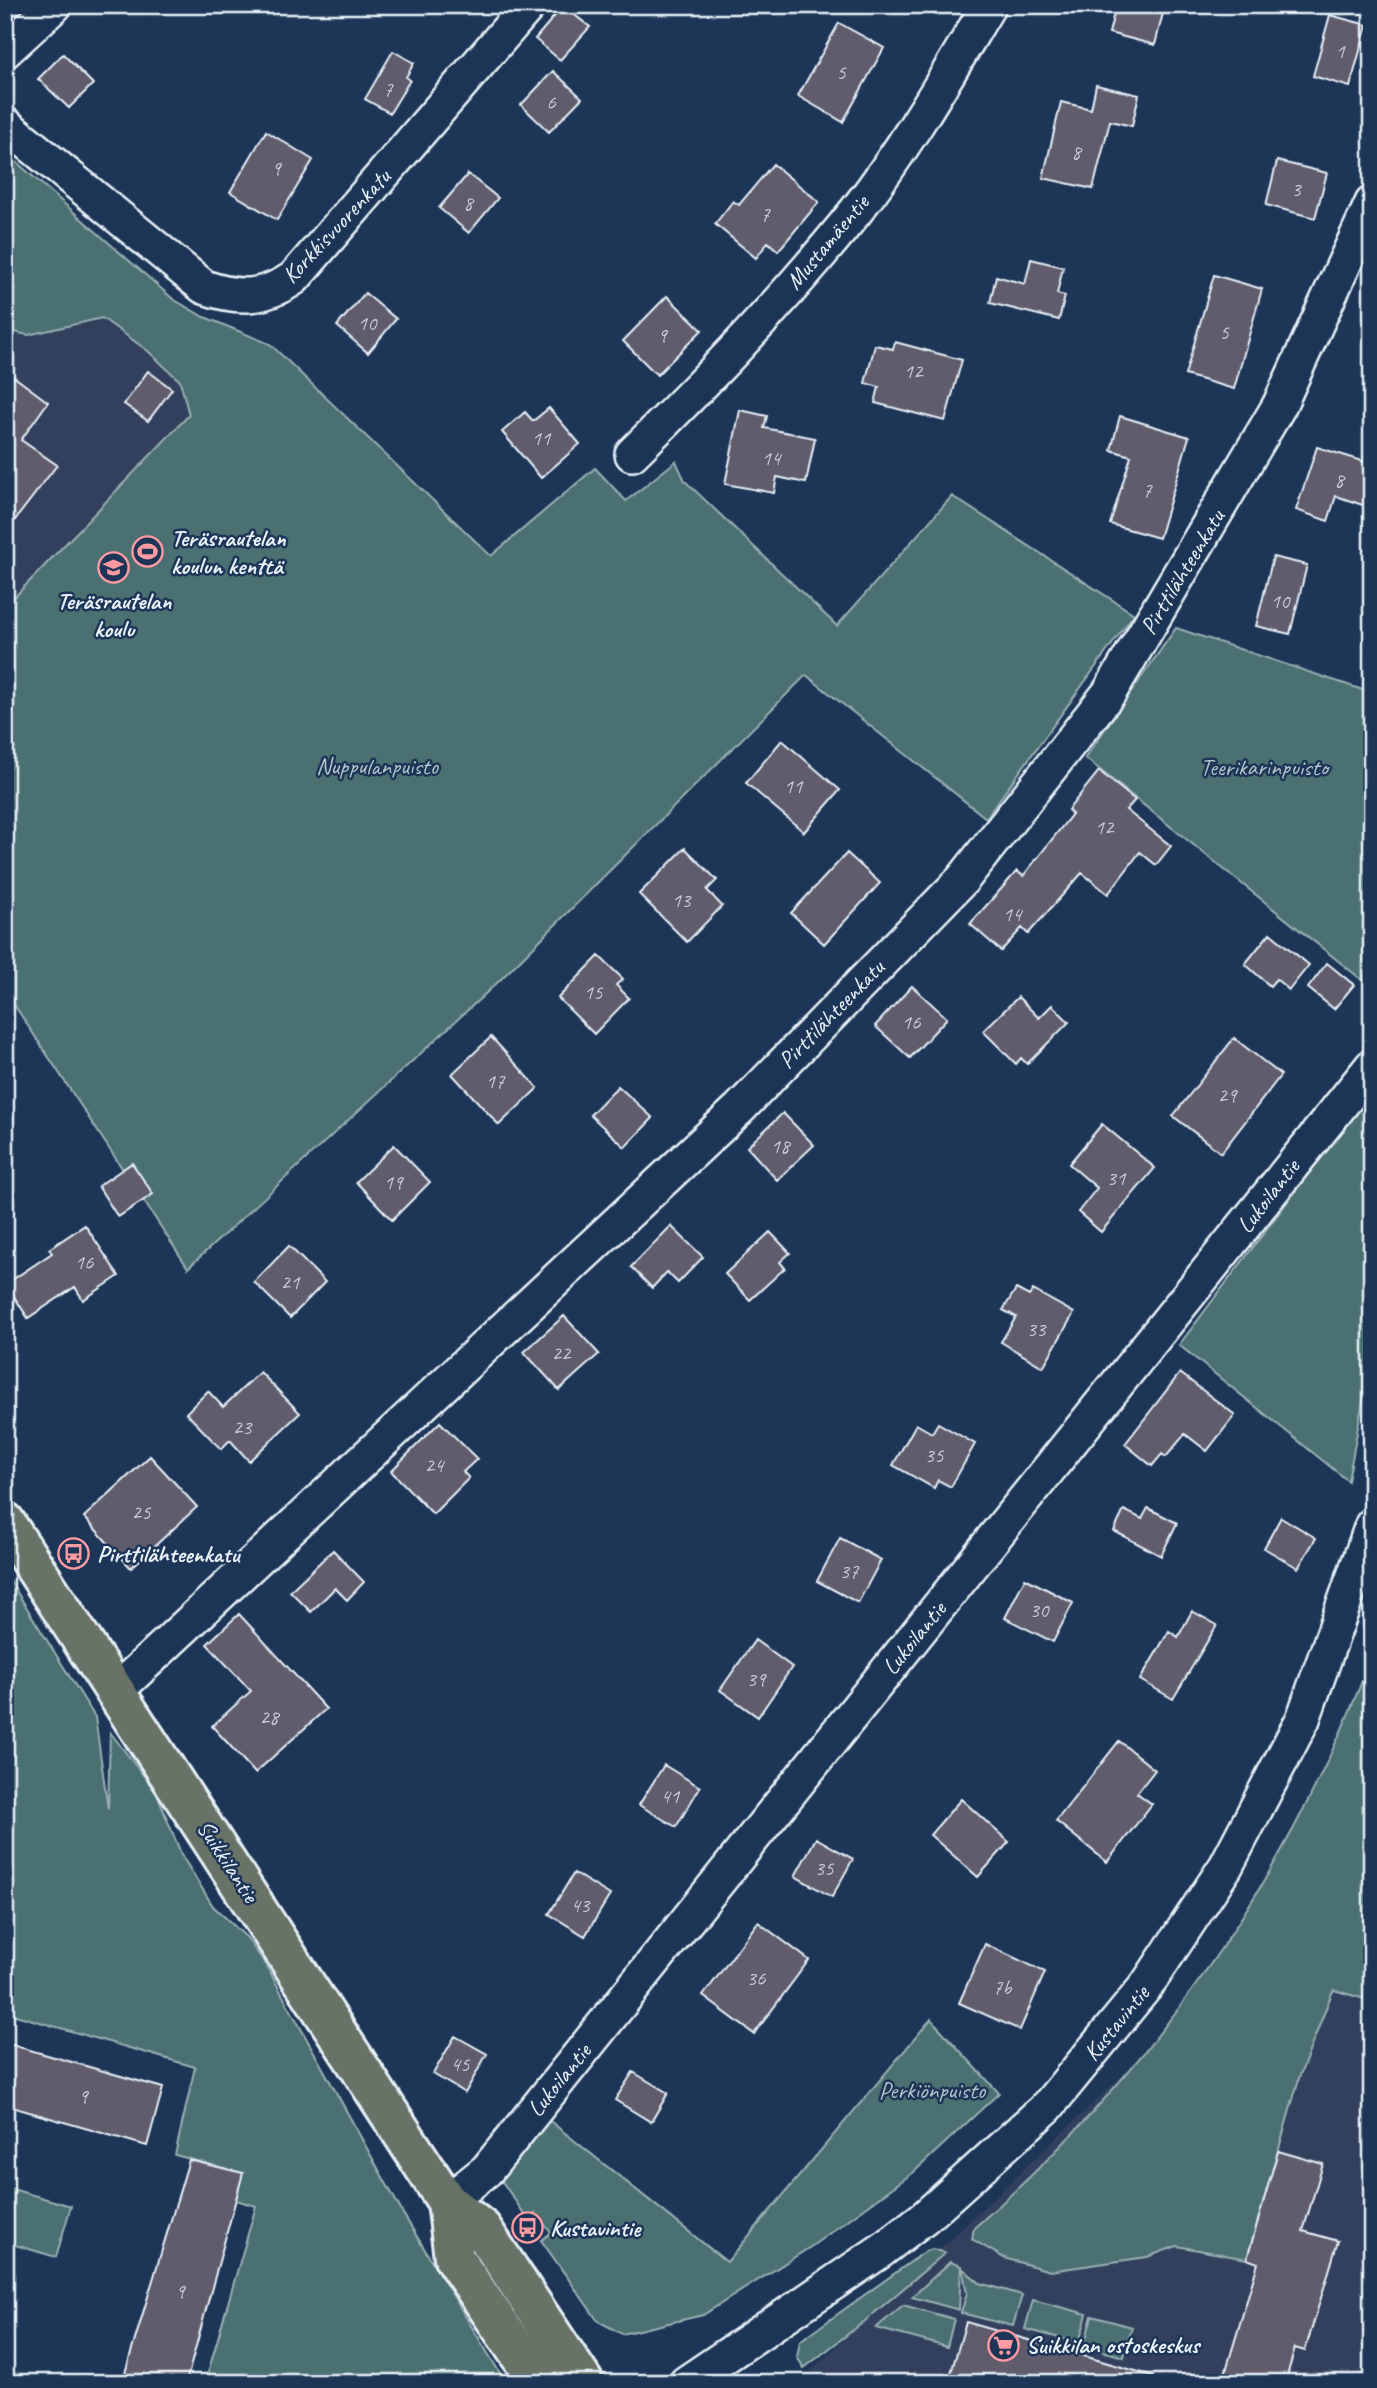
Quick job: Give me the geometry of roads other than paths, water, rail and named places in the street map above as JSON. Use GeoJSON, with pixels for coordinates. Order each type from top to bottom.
{"type":"FeatureCollection","features":[{"type":"Feature","properties":{"kind":"main road","name":"Suikkilantie"},"geometry":{"type":"LineString","coordinates":[[5,1522],[117,1690],[447,2202],[482,2229],[584,2383]]}},
{"type":"Feature","properties":{"kind":"main road","name":"Suikkilantie"},"geometry":{"type":"LineString","coordinates":[[447,2202],[454,2258],[540,2383]]}},
{"type":"Feature","properties":{"kind":"street"},"geometry":{"type":"LineString","coordinates":[[5,51],[55,5]]}},
{"type":"Feature","properties":{"kind":"street","name":"Korkkisvuorenkatu"},"geometry":{"type":"LineString","coordinates":[[5,124],[204,288],[230,296],[265,294],[293,278],[529,5]]}},
{"type":"Feature","properties":{"kind":"street","name":"Mustamäentie"},"geometry":{"type":"LineString","coordinates":[[632,454],[718,369],[857,210],[932,100],[989,5]]}},
{"type":"Feature","properties":{"kind":"street","name":"Pirttilähteenkatu"},"geometry":{"type":"LineString","coordinates":[[117,1690],[739,1109],[963,879],[1069,747],[1123,670],[1279,406],[1372,203]]}},
{"type":"Feature","properties":{"kind":"street","name":"Lukoilantie"},"geometry":{"type":"LineString","coordinates":[[447,2202],[486,2171],[1372,1066]]}},
{"type":"Feature","properties":{"kind":"street","name":"Kustavintie"},"geometry":{"type":"LineString","coordinates":[[686,2383],[882,2250],[925,2217],[1047,2106],[1147,1985],[1226,1866],[1303,1719],[1371,1528]]}},
{"type":"Feature","properties":{"kind":"place","name":"Teräsrautelan koulun kenttä"},"geometry":{"type":"Point","coordinates":[148,552]}},
{"type":"Feature","properties":{"kind":"place","name":"Teräsrautelan koulu"},"geometry":{"type":"Point","coordinates":[114,567]}},
{"type":"Feature","properties":{"kind":"place","name":"Pirttilähteenkatu"},"geometry":{"type":"Point","coordinates":[74,1554]}},
{"type":"Feature","properties":{"kind":"place","name":"Kustavintie"},"geometry":{"type":"Point","coordinates":[527,2228]}},
{"type":"Feature","properties":{"kind":"place","name":"Suikkilan ostoskeskus"},"geometry":{"type":"Point","coordinates":[1003,2345]}},
{"type":"Feature","properties":{"kind":"park label","name":"Nuppulanpuisto"},"geometry":{"type":"Point","coordinates":[377,766]}},
{"type":"Feature","properties":{"kind":"park label","name":"Teerikarinpuisto"},"geometry":{"type":"Point","coordinates":[1264,767]}},
{"type":"Feature","properties":{"kind":"park label","name":"Perkiönpuisto"},"geometry":{"type":"Point","coordinates":[932,2090]}}]}
